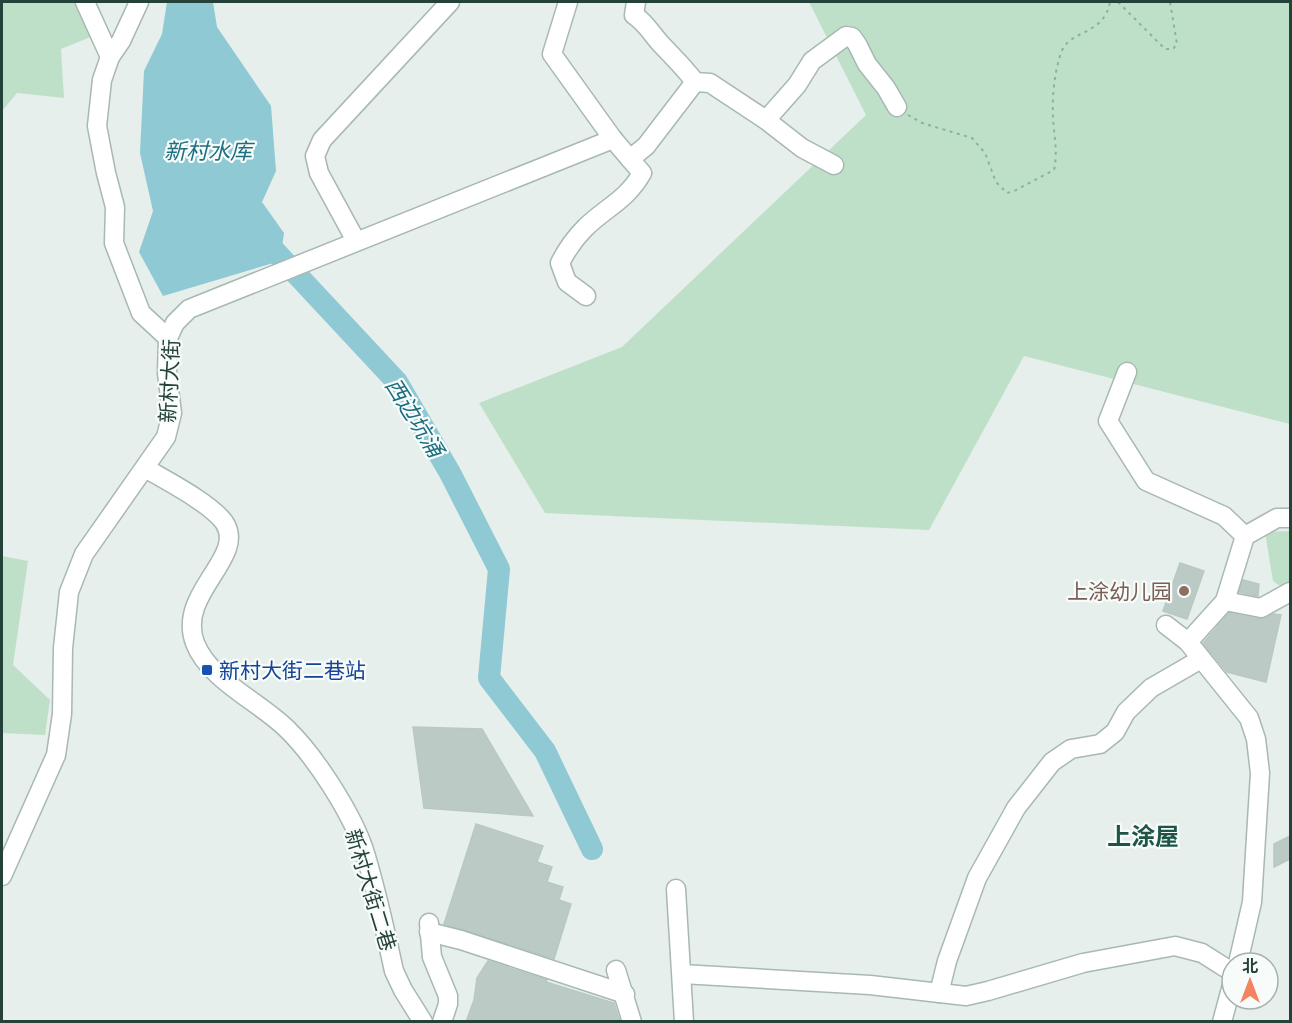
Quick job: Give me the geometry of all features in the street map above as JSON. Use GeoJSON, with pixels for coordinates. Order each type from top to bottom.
{"type":"FeatureCollection","features":[{"type":"Feature","properties":{"kind":"street"},"geometry":{"type":"LineString","coordinates":[[85,2],[110,57]]}},
{"type":"Feature","properties":{"kind":"street"},"geometry":{"type":"LineString","coordinates":[[139,2],[121,40],[110,57],[102,80],[98,126],[105,173],[115,207],[114,243],[141,313],[168,338]]}},
{"type":"Feature","properties":{"kind":"street"},"geometry":{"type":"LineString","coordinates":[[356,241],[319,173],[315,156],[322,140],[450,2]]}},
{"type":"Feature","properties":{"kind":"street"},"geometry":{"type":"LineString","coordinates":[[568,2],[552,54],[613,139],[642,173],[633,188],[585,228],[560,263],[567,282],[586,296]]}},
{"type":"Feature","properties":{"kind":"street"},"geometry":{"type":"LineString","coordinates":[[636,2],[634,15],[645,22],[659,42],[682,64],[695,82]]}},
{"type":"Feature","properties":{"kind":"street"},"geometry":{"type":"LineString","coordinates":[[766,120],[797,85],[812,61],[846,36],[852,38],[857,44],[867,64],[897,106]]}},
{"type":"Feature","properties":{"kind":"street"},"geometry":{"type":"LineString","coordinates":[[630,159],[646,146],[695,82]]}},
{"type":"Feature","properties":{"kind":"street"},"geometry":{"type":"LineString","coordinates":[[695,82],[710,83],[766,120],[802,148],[834,165]]}},
{"type":"Feature","properties":{"kind":"street","name":"新村大街"},"geometry":{"type":"LineString","coordinates":[[2,876],[56,755],[62,714],[63,648],[69,591],[84,554],[166,437],[171,413],[167,373],[168,338],[175,323],[189,309],[613,139]]}},
{"type":"Feature","properties":{"kind":"street"},"geometry":{"type":"LineString","coordinates":[[1127,372],[1108,421],[1146,481],[1224,516],[1245,536]]}},
{"type":"Feature","properties":{"kind":"street","name":"新村大街二巷"},"geometry":{"type":"LineString","coordinates":[[145,468],[206,507],[219,517],[228,530],[230,538],[228,549],[200,594],[192,613],[191,623],[196,645],[220,676],[287,728],[311,757],[343,806],[362,846],[394,971],[423,1022]]}},
{"type":"Feature","properties":{"kind":"street"},"geometry":{"type":"LineString","coordinates":[[1188,642],[1225,601],[1245,536],[1277,518],[1290,518]]}},
{"type":"Feature","properties":{"kind":"street"},"geometry":{"type":"LineString","coordinates":[[1225,601],[1261,608],[1290,592]]}},
{"type":"Feature","properties":{"kind":"street"},"geometry":{"type":"LineString","coordinates":[[1166,624],[1188,642],[1249,718],[1256,739],[1260,773],[1252,902],[1241,951]]}},
{"type":"Feature","properties":{"kind":"street"},"geometry":{"type":"LineString","coordinates":[[939,993],[947,961],[977,878],[1016,808],[1052,762],[1071,749],[1100,744],[1115,732],[1126,712],[1151,688],[1201,658]]}},
{"type":"Feature","properties":{"kind":"street"},"geometry":{"type":"LineString","coordinates":[[676,889],[684,1022]]}},
{"type":"Feature","properties":{"kind":"street"},"geometry":{"type":"LineString","coordinates":[[442,1022],[448,996],[434,964],[429,927],[461,940],[625,994]]}},
{"type":"Feature","properties":{"kind":"street"},"geometry":{"type":"LineString","coordinates":[[682,974],[870,985],[966,996],[1083,963],[1175,946],[1202,953],[1220,964]]}},
{"type":"Feature","properties":{"kind":"street"},"geometry":{"type":"LineString","coordinates":[[616,970],[632,1022]]}},
{"type":"Feature","properties":{"kind":"path"},"geometry":{"type":"LineString","coordinates":[[897,106],[922,123],[972,138],[985,153],[1001,189],[1007,193],[1014,191],[1054,170],[1056,138],[1053,101],[1062,50],[1068,42],[1100,23],[1110,2]]}},
{"type":"Feature","properties":{"kind":"path"},"geometry":{"type":"LineString","coordinates":[[1118,2],[1165,49],[1173,49],[1177,44],[1170,2]]}},
{"type":"Feature","properties":{"kind":"green space"},"geometry":{"type":"Polygon","coordinates":[[[2,2],[91,2],[98,34],[61,49],[64,98],[17,93],[2,111],[2,2]]]}},
{"type":"Feature","properties":{"kind":"green space"},"geometry":{"type":"Polygon","coordinates":[[[809,2],[1290,2],[1290,424],[1024,356],[929,530],[545,513],[479,403],[622,347],[866,115],[809,2]]]}},
{"type":"Feature","properties":{"kind":"green space"},"geometry":{"type":"Polygon","coordinates":[[[1290,531],[1290,593],[1273,581],[1265,532],[1290,531]]]}},
{"type":"Feature","properties":{"kind":"green space"},"geometry":{"type":"Polygon","coordinates":[[[2,556],[28,561],[13,665],[50,700],[45,735],[2,733],[2,556]]]}},
{"type":"Feature","properties":{"kind":"water","name":"新村水库"},"geometry":{"type":"Polygon","coordinates":[[[167,2],[213,2],[217,27],[271,106],[276,171],[262,202],[284,233],[280,261],[163,296],[139,252],[153,211],[140,153],[144,71],[162,34],[167,2]]]}},
{"type":"Feature","properties":{"kind":"building","name":"上涂幼儿园"},"geometry":{"type":"Polygon","coordinates":[[[1180,563],[1204,571],[1187,619],[1163,611],[1180,563]]]}},
{"type":"Feature","properties":{"kind":"building"},"geometry":{"type":"Polygon","coordinates":[[[1243,580],[1259,584],[1258,596],[1239,592],[1243,580]]]}},
{"type":"Feature","properties":{"kind":"building"},"geometry":{"type":"Polygon","coordinates":[[[1229,613],[1259,619],[1274,614],[1281,615],[1266,682],[1227,672],[1203,643],[1229,613]]]}},
{"type":"Feature","properties":{"kind":"building"},"geometry":{"type":"Polygon","coordinates":[[[413,727],[482,729],[533,816],[424,808],[413,727]]]}},
{"type":"Feature","properties":{"kind":"building"},"geometry":{"type":"Polygon","coordinates":[[[476,824],[543,846],[537,862],[552,867],[547,882],[563,887],[559,900],[571,904],[554,959],[444,924],[476,824]]]}},
{"type":"Feature","properties":{"kind":"building"},"geometry":{"type":"Polygon","coordinates":[[[1290,836],[1290,859],[1274,867],[1274,844],[1290,836]]]}},
{"type":"Feature","properties":{"kind":"building"},"geometry":{"type":"Polygon","coordinates":[[[488,961],[614,1003],[620,1022],[466,1022],[474,1000],[477,978],[488,961]]]}},
{"type":"Feature","properties":{"kind":"waterway","name":"西边坑涌"},"geometry":{"type":"LineString","coordinates":[[266,231],[272,248],[397,382],[450,473],[499,569],[489,678],[545,751],[592,849]]}},
{"type":"Feature","properties":{"kind":"place","name":"上涂幼儿园"},"geometry":{"type":"Point","coordinates":[1184,591]}},
{"type":"Feature","properties":{"kind":"place","name":"新村大街二巷站"},"geometry":{"type":"Point","coordinates":[207,670]}},
{"type":"Feature","properties":{"kind":"district","name":"上涂屋"},"geometry":{"type":"Point","coordinates":[1143,835]}}]}
